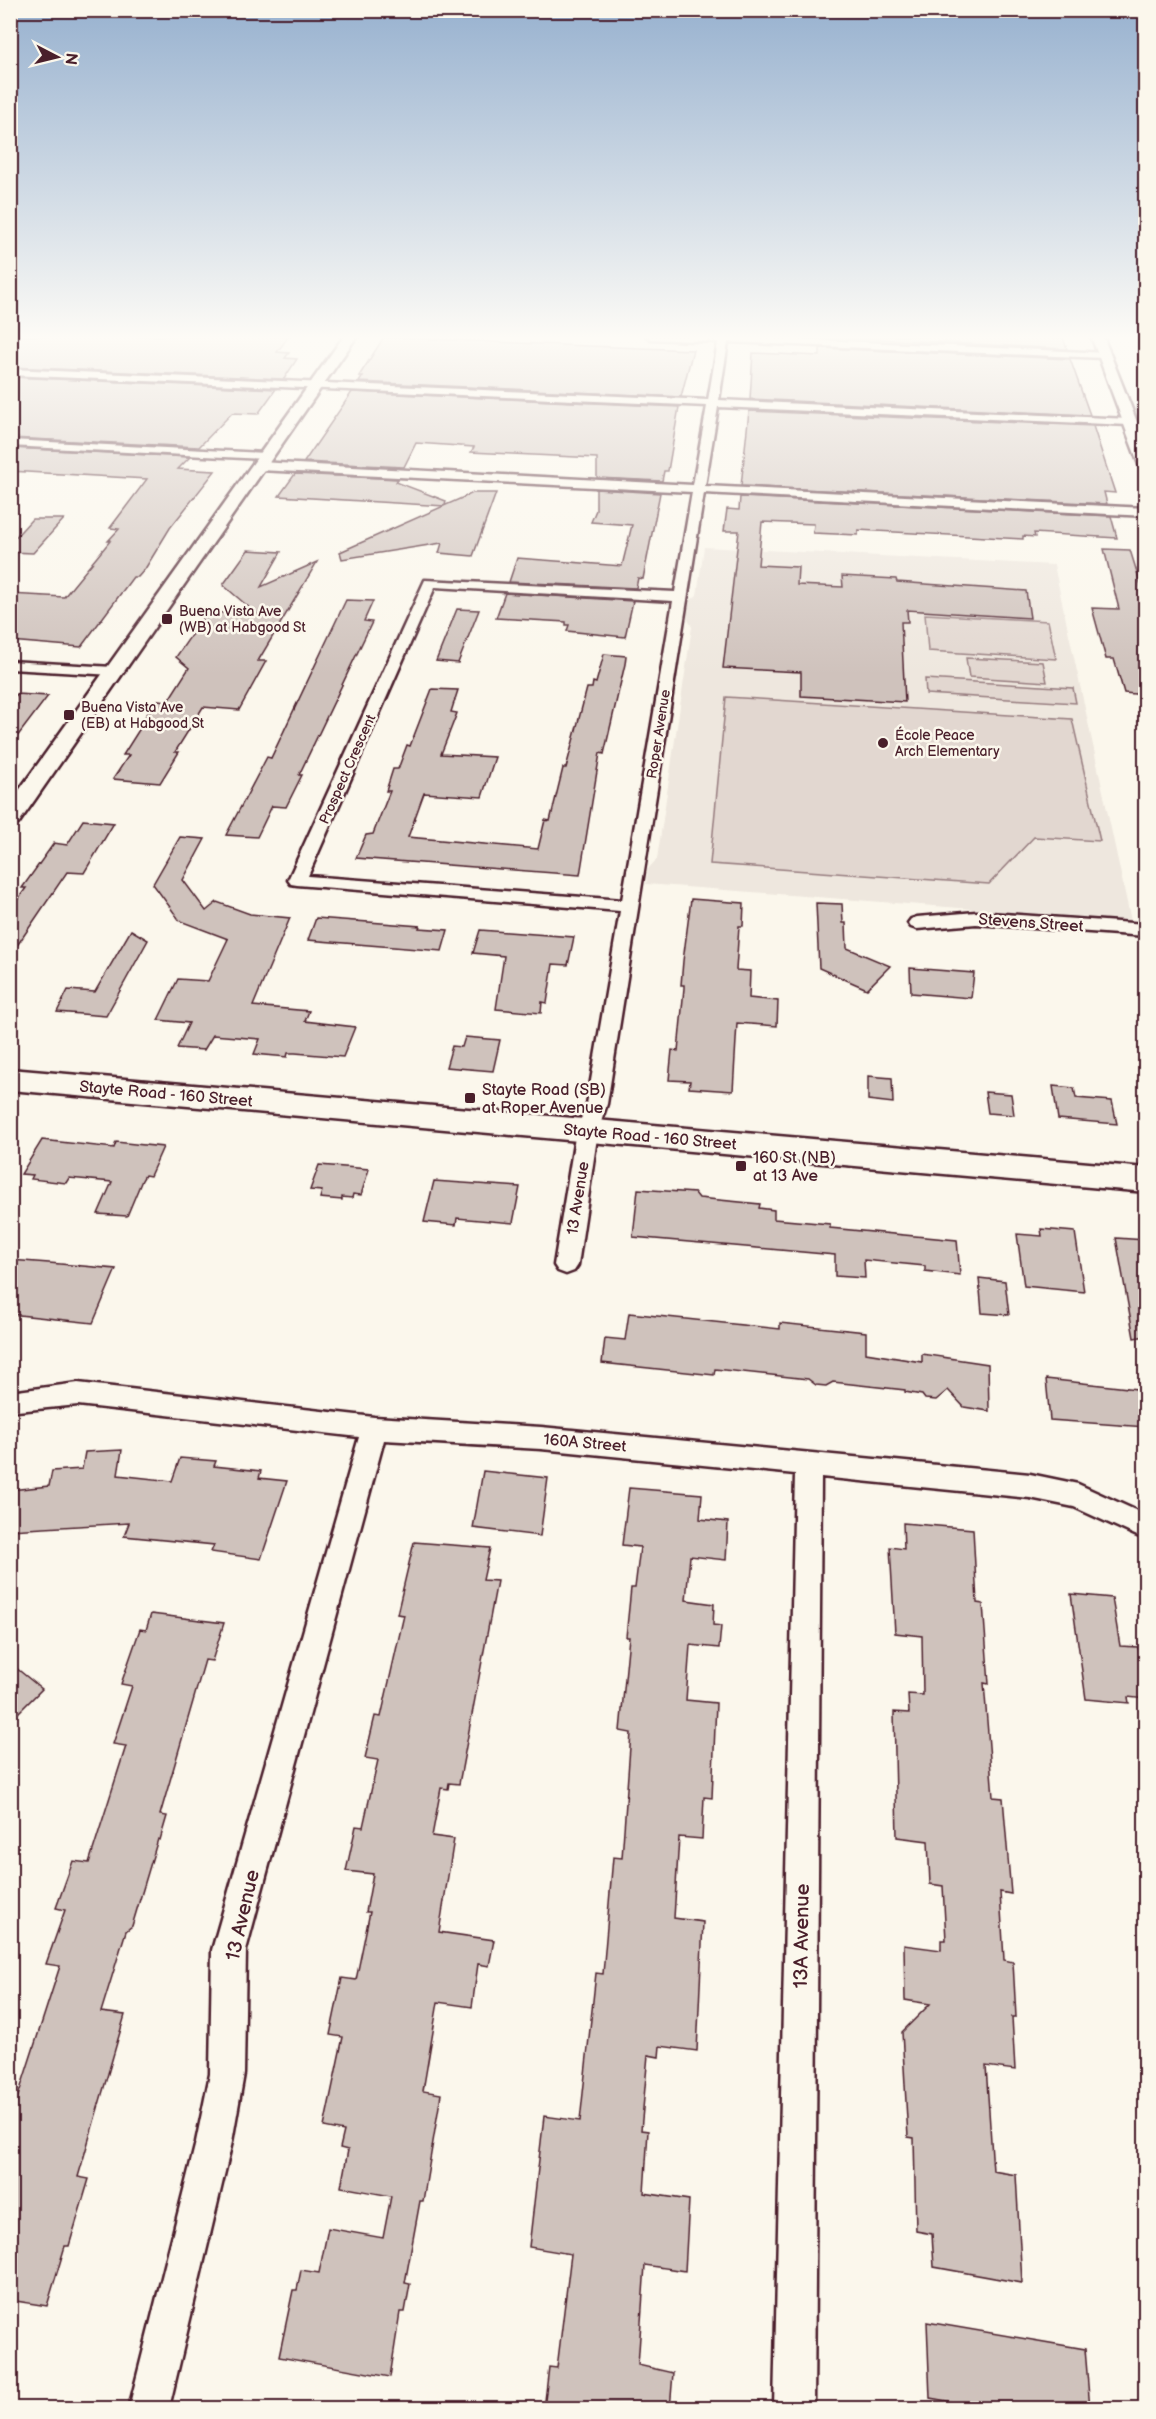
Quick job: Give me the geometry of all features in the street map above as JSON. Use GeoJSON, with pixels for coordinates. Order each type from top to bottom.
{"type":"FeatureCollection","features":[{"type":"Feature","properties":{"kind":"main road","name":"Stayte Road - 160 Street"},"geometry":{"type":"LineString","coordinates":[[10,1079],[1146,1180]]}},
{"type":"Feature","properties":{"kind":"street"},"geometry":{"type":"LineString","coordinates":[[92,449],[698,489],[1146,512]]}},
{"type":"Feature","properties":{"kind":"street"},"geometry":{"type":"LineString","coordinates":[[10,819],[271,449]]}},
{"type":"Feature","properties":{"kind":"street","name":"Roper Avenue"},"geometry":{"type":"LineString","coordinates":[[587,1131],[597,1104],[705,449]]}},
{"type":"Feature","properties":{"kind":"street"},"geometry":{"type":"LineString","coordinates":[[1140,449],[1146,465]]}},
{"type":"Feature","properties":{"kind":"street","name":"Prospect Crescent"},"geometry":{"type":"LineString","coordinates":[[630,906],[297,880],[430,582],[682,597]]}},
{"type":"Feature","properties":{"kind":"street"},"geometry":{"type":"LineString","coordinates":[[10,664],[113,671]]}},
{"type":"Feature","properties":{"kind":"street","name":"Stevens Street"},"geometry":{"type":"LineString","coordinates":[[917,923],[976,918],[1146,930]]}},
{"type":"Feature","properties":{"kind":"street","name":"13 Avenue"},"geometry":{"type":"LineString","coordinates":[[566,1265],[587,1131]]}},
{"type":"Feature","properties":{"kind":"street","name":"160A Street"},"geometry":{"type":"LineString","coordinates":[[17,1400],[78,1394],[374,1428],[541,1438],[1030,1486],[1078,1496],[1146,1528]]}},
{"type":"Feature","properties":{"kind":"street","name":"13 Avenue"},"geometry":{"type":"LineString","coordinates":[[149,2409],[214,2142],[227,2074],[229,1950],[374,1428]]}},
{"type":"Feature","properties":{"kind":"street","name":"13A Avenue"},"geometry":{"type":"LineString","coordinates":[[794,2409],[808,1463]]}},
{"type":"Feature","properties":{"kind":"shaded area","name":"École Peace Arch Elementary"},"geometry":{"type":"Polygon","coordinates":[[[704,547],[1054,565],[1131,921],[646,884],[648,869],[657,859],[692,627],[686,616],[690,601],[697,595],[704,547]]]}},
{"type":"Feature","properties":{"kind":"shaded area"},"geometry":{"type":"Polygon","coordinates":[[[925,614],[1048,621],[1056,659],[928,651],[925,614]]]}},
{"type":"Feature","properties":{"kind":"shaded area"},"geometry":{"type":"Polygon","coordinates":[[[966,658],[1043,662],[1047,682],[969,677],[966,658]]]}},
{"type":"Feature","properties":{"kind":"shaded area"},"geometry":{"type":"Polygon","coordinates":[[[925,679],[1073,688],[1076,703],[926,694],[925,679]]]}},
{"type":"Feature","properties":{"kind":"shaded area"},"geometry":{"type":"Polygon","coordinates":[[[726,697],[1072,719],[1100,841],[1034,837],[989,884],[710,864],[726,697]]]}},
{"type":"Feature","properties":{"kind":"building"},"geometry":{"type":"Polygon","coordinates":[[[10,449],[28,449],[190,457],[178,469],[215,471],[170,528],[145,569],[138,577],[133,577],[81,647],[10,641],[10,594],[64,597],[119,529],[110,528],[147,479],[10,471],[10,449]]]}},
{"type":"Feature","properties":{"kind":"building"},"geometry":{"type":"Polygon","coordinates":[[[313,449],[413,449],[404,467],[304,462],[313,449]]]}},
{"type":"Feature","properties":{"kind":"building"},"geometry":{"type":"Polygon","coordinates":[[[473,449],[672,449],[668,471],[664,471],[662,481],[597,478],[597,458],[471,452],[473,449]]]}},
{"type":"Feature","properties":{"kind":"building"},"geometry":{"type":"Polygon","coordinates":[[[745,449],[1101,449],[1115,493],[1104,492],[1107,504],[741,486],[745,449]]]}},
{"type":"Feature","properties":{"kind":"building"},"geometry":{"type":"Polygon","coordinates":[[[295,474],[398,479],[396,482],[446,501],[445,506],[279,496],[295,474]]]}},
{"type":"Feature","properties":{"kind":"building"},"geometry":{"type":"Polygon","coordinates":[[[596,489],[660,493],[643,579],[638,578],[636,588],[509,582],[517,558],[622,566],[632,525],[591,522],[596,510],[596,489]]]}},
{"type":"Feature","properties":{"kind":"building"},"geometry":{"type":"Polygon","coordinates":[[[473,493],[496,493],[473,556],[439,553],[442,543],[342,559],[340,552],[473,493]]]}},
{"type":"Feature","properties":{"kind":"building"},"geometry":{"type":"Polygon","coordinates":[[[740,497],[1111,516],[1117,538],[1034,533],[1035,537],[1023,536],[1023,539],[858,530],[858,535],[813,533],[814,524],[762,522],[758,565],[798,567],[797,585],[843,587],[842,576],[1026,591],[1030,618],[907,610],[908,622],[901,622],[905,702],[801,696],[801,672],[723,668],[739,531],[724,531],[727,509],[739,510],[740,497]]]}},
{"type":"Feature","properties":{"kind":"building"},"geometry":{"type":"Polygon","coordinates":[[[32,519],[64,519],[33,553],[10,552],[10,543],[32,519]]]}},
{"type":"Feature","properties":{"kind":"building"},"geometry":{"type":"Polygon","coordinates":[[[1104,549],[1130,550],[1141,585],[1146,604],[1146,695],[1124,693],[1114,659],[1106,659],[1092,608],[1119,609],[1104,549]]]}},
{"type":"Feature","properties":{"kind":"building"},"geometry":{"type":"Polygon","coordinates":[[[248,550],[281,552],[261,587],[317,562],[258,661],[266,661],[239,710],[203,707],[175,752],[179,752],[160,783],[113,779],[129,755],[123,755],[144,722],[141,722],[158,700],[168,701],[189,668],[176,657],[207,612],[258,615],[223,585],[248,550]]]}},
{"type":"Feature","properties":{"kind":"building"},"geometry":{"type":"Polygon","coordinates":[[[505,593],[633,601],[625,637],[567,631],[569,625],[566,625],[566,622],[496,618],[505,593]]]}},
{"type":"Feature","properties":{"kind":"building"},"geometry":{"type":"Polygon","coordinates":[[[346,600],[373,601],[364,621],[372,622],[286,807],[272,806],[257,837],[226,835],[267,757],[271,758],[346,600]]]}},
{"type":"Feature","properties":{"kind":"building"},"geometry":{"type":"Polygon","coordinates":[[[457,609],[479,610],[458,663],[436,661],[457,609]]]}},
{"type":"Feature","properties":{"kind":"building"},"geometry":{"type":"Polygon","coordinates":[[[604,654],[626,656],[604,754],[600,753],[580,875],[356,858],[366,835],[373,834],[390,791],[386,791],[393,769],[398,769],[407,745],[410,746],[432,689],[458,690],[451,712],[457,713],[441,754],[495,757],[482,797],[424,793],[408,837],[538,849],[545,820],[550,821],[587,688],[592,688],[593,682],[596,683],[604,654]]]}},
{"type":"Feature","properties":{"kind":"building"},"geometry":{"type":"Polygon","coordinates":[[[17,694],[48,696],[10,746],[10,702],[17,694]]]}},
{"type":"Feature","properties":{"kind":"building"},"geometry":{"type":"Polygon","coordinates":[[[83,820],[114,823],[84,873],[67,872],[10,956],[10,910],[26,888],[22,888],[54,843],[67,845],[83,820]]]}},
{"type":"Feature","properties":{"kind":"building"},"geometry":{"type":"Polygon","coordinates":[[[180,837],[205,839],[183,880],[206,911],[217,902],[250,914],[290,918],[253,1006],[309,1011],[305,1021],[355,1027],[343,1057],[295,1053],[288,1053],[287,1057],[254,1054],[260,1039],[213,1035],[204,1050],[177,1048],[189,1023],[158,1020],[178,979],[208,981],[228,939],[180,921],[153,884],[180,837]]]}},
{"type":"Feature","properties":{"kind":"building"},"geometry":{"type":"Polygon","coordinates":[[[691,899],[744,903],[743,926],[739,926],[736,970],[750,971],[749,998],[778,1001],[777,1026],[737,1023],[733,1091],[689,1088],[690,1081],[669,1080],[672,1050],[678,1051],[684,988],[684,985],[681,985],[683,961],[691,899]]]}},
{"type":"Feature","properties":{"kind":"building"},"geometry":{"type":"Polygon","coordinates":[[[816,903],[842,904],[843,923],[846,923],[847,948],[890,966],[867,989],[819,968],[816,903]]]}},
{"type":"Feature","properties":{"kind":"building"},"geometry":{"type":"Polygon","coordinates":[[[316,918],[448,930],[442,951],[308,940],[316,918]]]}},
{"type":"Feature","properties":{"kind":"building"},"geometry":{"type":"Polygon","coordinates":[[[131,930],[148,940],[106,1016],[57,1012],[68,990],[95,992],[131,930]]]}},
{"type":"Feature","properties":{"kind":"building"},"geometry":{"type":"Polygon","coordinates":[[[480,930],[574,937],[568,965],[553,964],[547,1003],[542,1002],[541,1013],[496,1009],[504,956],[473,953],[480,930]]]}},
{"type":"Feature","properties":{"kind":"building"},"geometry":{"type":"Polygon","coordinates":[[[910,968],[974,973],[971,998],[911,993],[910,968]]]}},
{"type":"Feature","properties":{"kind":"building"},"geometry":{"type":"Polygon","coordinates":[[[465,1037],[500,1040],[493,1071],[446,1067],[452,1046],[462,1047],[465,1037]]]}},
{"type":"Feature","properties":{"kind":"building"},"geometry":{"type":"Polygon","coordinates":[[[868,1076],[892,1078],[893,1103],[868,1100],[868,1076]]]}},
{"type":"Feature","properties":{"kind":"building"},"geometry":{"type":"Polygon","coordinates":[[[1053,1086],[1074,1088],[1076,1098],[1112,1101],[1117,1124],[1058,1119],[1053,1086]]]}},
{"type":"Feature","properties":{"kind":"building"},"geometry":{"type":"Polygon","coordinates":[[[985,1092],[1011,1094],[1014,1115],[988,1113],[985,1092]]]}},
{"type":"Feature","properties":{"kind":"building"},"geometry":{"type":"Polygon","coordinates":[[[42,1140],[114,1148],[116,1142],[163,1147],[150,1176],[145,1175],[142,1180],[127,1216],[98,1214],[112,1182],[69,1178],[66,1183],[31,1179],[33,1175],[21,1174],[42,1140]]]}},
{"type":"Feature","properties":{"kind":"building"},"geometry":{"type":"Polygon","coordinates":[[[319,1165],[369,1169],[361,1195],[353,1194],[352,1198],[342,1197],[342,1200],[320,1198],[322,1191],[310,1190],[319,1165]]]}},
{"type":"Feature","properties":{"kind":"building"},"geometry":{"type":"Polygon","coordinates":[[[434,1181],[520,1187],[513,1223],[457,1218],[456,1225],[424,1222],[434,1181]]]}},
{"type":"Feature","properties":{"kind":"building"},"geometry":{"type":"Polygon","coordinates":[[[638,1189],[695,1193],[699,1198],[760,1204],[759,1208],[774,1210],[774,1219],[830,1224],[830,1228],[957,1240],[960,1275],[925,1271],[925,1266],[864,1260],[865,1278],[835,1276],[835,1255],[633,1237],[638,1189]]]}},
{"type":"Feature","properties":{"kind":"building"},"geometry":{"type":"Polygon","coordinates":[[[1041,1229],[1075,1232],[1084,1292],[1024,1286],[1017,1234],[1042,1236],[1041,1229]]]}},
{"type":"Feature","properties":{"kind":"building"},"geometry":{"type":"Polygon","coordinates":[[[1116,1238],[1146,1240],[1146,1336],[1134,1338],[1116,1238]]]}},
{"type":"Feature","properties":{"kind":"building"},"geometry":{"type":"Polygon","coordinates":[[[10,1260],[116,1269],[93,1323],[10,1314],[10,1260]]]}},
{"type":"Feature","properties":{"kind":"building"},"geometry":{"type":"Polygon","coordinates":[[[979,1278],[1005,1281],[1009,1315],[982,1313],[979,1278]]]}},
{"type":"Feature","properties":{"kind":"building"},"geometry":{"type":"Polygon","coordinates":[[[629,1313],[780,1329],[780,1323],[866,1332],[866,1353],[922,1362],[922,1354],[988,1364],[989,1411],[964,1407],[948,1390],[936,1400],[925,1399],[922,1395],[905,1392],[905,1390],[833,1382],[826,1386],[816,1385],[808,1379],[715,1369],[714,1375],[602,1363],[605,1338],[625,1340],[629,1313]]]}},
{"type":"Feature","properties":{"kind":"building"},"geometry":{"type":"Polygon","coordinates":[[[1046,1379],[1146,1390],[1146,1427],[1050,1420],[1046,1379]]]}},
{"type":"Feature","properties":{"kind":"building"},"geometry":{"type":"Polygon","coordinates":[[[122,1450],[118,1475],[172,1481],[180,1458],[216,1461],[214,1466],[261,1471],[259,1478],[287,1481],[261,1559],[211,1552],[214,1545],[124,1536],[129,1523],[10,1530],[10,1490],[49,1486],[52,1471],[82,1469],[85,1452],[122,1450]]]}},
{"type":"Feature","properties":{"kind":"building"},"geometry":{"type":"Polygon","coordinates":[[[483,1471],[548,1478],[540,1536],[473,1528],[483,1471]]]}},
{"type":"Feature","properties":{"kind":"building"},"geometry":{"type":"Polygon","coordinates":[[[629,1488],[702,1494],[700,1519],[728,1522],[726,1560],[690,1556],[686,1600],[714,1604],[713,1625],[721,1626],[719,1648],[690,1645],[686,1700],[716,1703],[712,1798],[704,1797],[702,1839],[679,1837],[674,1918],[703,1922],[697,2051],[660,2046],[659,2057],[648,2055],[641,2130],[648,2131],[644,2193],[689,2200],[685,2271],[645,2265],[638,2365],[673,2373],[670,2409],[544,2409],[549,2367],[557,2368],[571,2254],[529,2247],[544,2116],[580,2121],[596,1973],[603,1974],[613,1857],[622,1858],[631,1733],[620,1731],[631,1588],[635,1588],[640,1547],[622,1545],[629,1488]]]}},
{"type":"Feature","properties":{"kind":"building"},"geometry":{"type":"Polygon","coordinates":[[[903,1523],[973,1529],[977,1603],[983,1604],[989,1684],[984,1683],[993,1797],[1003,1798],[1011,1894],[1000,1892],[1004,1960],[1013,1962],[1016,2017],[1012,2017],[1015,2070],[986,2066],[993,2171],[1016,2175],[1022,2283],[934,2267],[932,2234],[916,2231],[914,2138],[908,2137],[902,2032],[930,2004],[905,2000],[904,1945],[941,1950],[941,1940],[946,1940],[943,1886],[930,1884],[928,1841],[897,1837],[894,1712],[909,1713],[908,1694],[923,1695],[922,1636],[895,1633],[890,1547],[904,1549],[903,1523]]]}},
{"type":"Feature","properties":{"kind":"building"},"geometry":{"type":"Polygon","coordinates":[[[414,1542],[490,1548],[483,1580],[497,1581],[459,1784],[449,1783],[448,1789],[441,1788],[432,1836],[454,1839],[439,1932],[494,1940],[489,1966],[478,1964],[472,2007],[438,2002],[423,2091],[441,2094],[423,2201],[420,2201],[405,2283],[410,2284],[405,2312],[400,2312],[390,2377],[279,2357],[293,2290],[297,2290],[301,2270],[319,2273],[328,2228],[383,2238],[391,2196],[341,2187],[348,2150],[340,2148],[344,2131],[324,2127],[343,2037],[330,2035],[342,1978],[356,1980],[370,1912],[366,1912],[373,1874],[346,1871],[356,1826],[363,1827],[378,1760],[365,1758],[375,1716],[381,1717],[404,1615],[397,1614],[414,1542]]]}},
{"type":"Feature","properties":{"kind":"building"},"geometry":{"type":"Polygon","coordinates":[[[1071,1594],[1112,1598],[1120,1646],[1138,1647],[1146,1683],[1146,1699],[1128,1697],[1129,1703],[1086,1699],[1071,1594]]]}},
{"type":"Feature","properties":{"kind":"building"},"geometry":{"type":"Polygon","coordinates":[[[151,1614],[224,1623],[212,1661],[205,1660],[160,1815],[167,1816],[160,1840],[158,1839],[132,1926],[126,1931],[101,2012],[125,2015],[78,2177],[89,2179],[69,2246],[65,2246],[47,2306],[10,2300],[10,2121],[60,1966],[46,1964],[65,1910],[56,1908],[73,1861],[89,1863],[126,1746],[113,1744],[132,1686],[121,1684],[140,1629],[146,1630],[151,1614]]]}},
{"type":"Feature","properties":{"kind":"building"},"geometry":{"type":"Polygon","coordinates":[[[10,1663],[42,1689],[10,1721],[10,1663]]]}},
{"type":"Feature","properties":{"kind":"building"},"geometry":{"type":"Polygon","coordinates":[[[927,2322],[1085,2349],[1090,2409],[975,2409],[975,2406],[930,2398],[927,2322]]]}},
{"type":"Feature","properties":{"kind":"place","name":"Buena Vista Ave (WB) at Habgood St"},"geometry":{"type":"Point","coordinates":[167,619]}},
{"type":"Feature","properties":{"kind":"place","name":"Buena Vista Ave (EB) at Habgood St"},"geometry":{"type":"Point","coordinates":[69,715]}},
{"type":"Feature","properties":{"kind":"place","name":"École Peace Arch Elementary"},"geometry":{"type":"Point","coordinates":[883,743]}},
{"type":"Feature","properties":{"kind":"place","name":"Stayte Road (SB) at Roper Avenue"},"geometry":{"type":"Point","coordinates":[470,1098]}},
{"type":"Feature","properties":{"kind":"place","name":"160 St (NB) at 13 Ave"},"geometry":{"type":"Point","coordinates":[741,1166]}}]}
